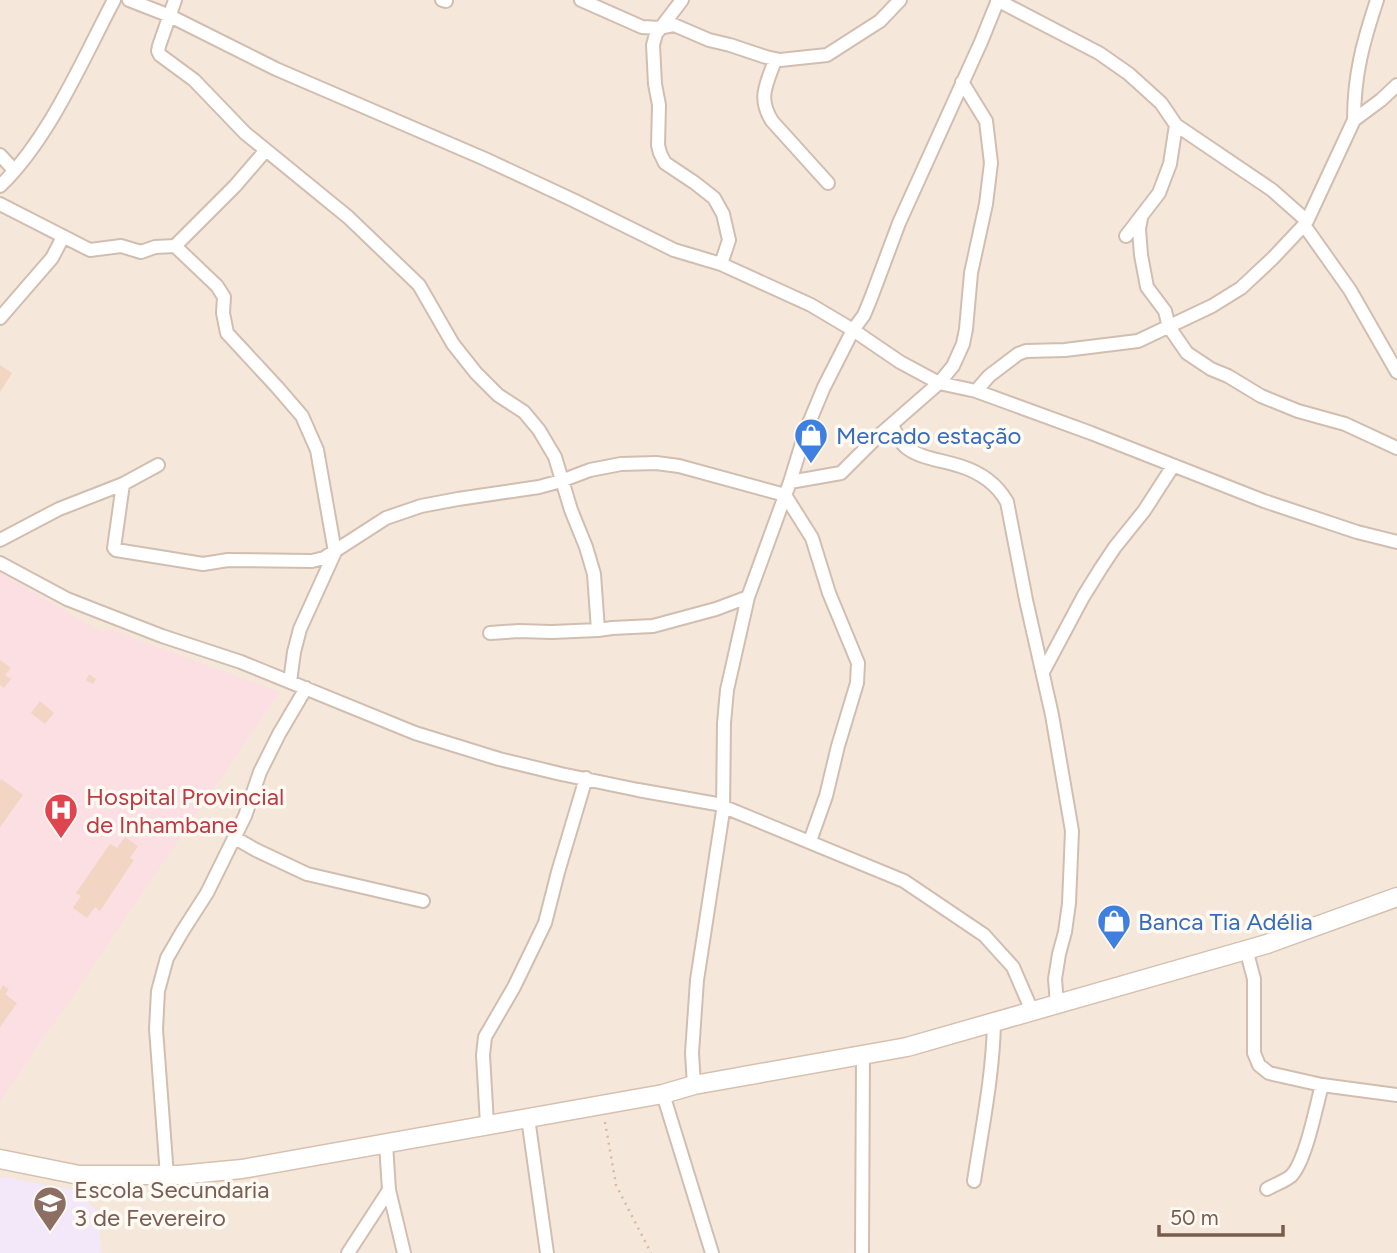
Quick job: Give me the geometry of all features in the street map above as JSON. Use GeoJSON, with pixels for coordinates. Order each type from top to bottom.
{"type":"FeatureCollection","features":[{"type":"Feature","properties":{"kind":"main road"},"geometry":{"type":"LineString","coordinates":[[0,1159],[79,1175],[167,1176],[242,1169],[663,1094],[694,1085],[907,1047],[1266,944],[1397,897]]}},
{"type":"Feature","properties":{"kind":"street"},"geometry":{"type":"LineString","coordinates":[[0,186],[27,157],[41,136],[114,0]]}},
{"type":"Feature","properties":{"kind":"street"},"geometry":{"type":"LineString","coordinates":[[129,0],[170,16],[276,69],[485,159],[674,250],[721,264],[811,305],[939,383],[976,391],[1264,501],[1357,532],[1397,542]]}},
{"type":"Feature","properties":{"kind":"street"},"geometry":{"type":"LineString","coordinates":[[175,0],[159,46],[160,55],[194,80],[245,133],[348,217],[419,285],[453,344],[476,373],[498,395],[524,412],[540,430],[555,457],[594,574],[598,631]]}},
{"type":"Feature","properties":{"kind":"street"},"geometry":{"type":"LineString","coordinates":[[580,0],[642,27],[660,28],[674,25],[709,40],[775,60],[827,55],[880,21],[901,0]]}},
{"type":"Feature","properties":{"kind":"street"},"geometry":{"type":"LineString","coordinates":[[682,0],[656,34],[653,45],[659,105],[658,145],[665,163],[714,198],[723,214],[729,240],[721,264]]}},
{"type":"Feature","properties":{"kind":"street"},"geometry":{"type":"LineString","coordinates":[[694,1085],[692,1053],[697,980],[723,811],[727,690],[748,597],[806,430],[824,387],[853,330],[864,315],[899,223],[981,42],[997,0],[1099,53],[1161,103],[1176,125],[1272,190],[1306,223],[1350,290],[1397,372]]}},
{"type":"Feature","properties":{"kind":"street"},"geometry":{"type":"LineString","coordinates":[[976,391],[989,376],[1026,351],[1065,350],[1138,341],[1212,306],[1241,288],[1273,258],[1306,223],[1354,120],[1354,89],[1363,42],[1377,0]]}},
{"type":"Feature","properties":{"kind":"street"},"geometry":{"type":"LineString","coordinates":[[775,60],[763,99],[765,109],[772,121],[828,183]]}},
{"type":"Feature","properties":{"kind":"street"},"geometry":{"type":"LineString","coordinates":[[790,482],[841,473],[939,383],[953,366],[963,344],[971,273],[986,204],[991,163],[986,121],[962,82]]}},
{"type":"Feature","properties":{"kind":"street"},"geometry":{"type":"LineString","coordinates":[[1354,120],[1397,85]]}},
{"type":"Feature","properties":{"kind":"street"},"geometry":{"type":"LineString","coordinates":[[1126,236],[1159,193],[1170,164],[1176,125]]}},
{"type":"Feature","properties":{"kind":"street"},"geometry":{"type":"LineString","coordinates":[[0,204],[90,250],[121,246],[141,252],[155,247],[175,246],[235,186],[266,150]]}},
{"type":"Feature","properties":{"kind":"street"},"geometry":{"type":"LineString","coordinates":[[0,155],[14,170]]}},
{"type":"Feature","properties":{"kind":"street"},"geometry":{"type":"LineString","coordinates":[[1141,218],[1141,255],[1147,287],[1165,312],[1169,327],[1188,353],[1211,369],[1261,396],[1298,411],[1345,424],[1397,448]]}},
{"type":"Feature","properties":{"kind":"street"},"geometry":{"type":"LineString","coordinates":[[0,318],[52,258],[63,237]]}},
{"type":"Feature","properties":{"kind":"street"},"geometry":{"type":"LineString","coordinates":[[175,246],[217,286],[224,297],[223,313],[227,332],[302,416],[317,450],[335,552],[300,629],[290,682]]}},
{"type":"Feature","properties":{"kind":"street"},"geometry":{"type":"LineString","coordinates":[[892,425],[906,448],[926,458],[963,466],[991,481],[1007,502],[1043,672],[1072,831],[1069,902],[1055,979],[1058,1004]]}},
{"type":"Feature","properties":{"kind":"street"},"geometry":{"type":"LineString","coordinates":[[122,484],[114,542],[116,550],[203,564],[228,560],[312,561],[335,552],[387,519],[421,506],[539,487],[590,470],[621,464],[656,463],[679,466],[785,495],[812,538],[828,593],[858,663],[857,683],[826,796],[810,841]]}},
{"type":"Feature","properties":{"kind":"street"},"geometry":{"type":"LineString","coordinates":[[0,540],[59,509],[122,484],[158,465]]}},
{"type":"Feature","properties":{"kind":"street"},"geometry":{"type":"LineString","coordinates":[[1043,672],[1095,578],[1115,547],[1144,512],[1173,466]]}},
{"type":"Feature","properties":{"kind":"street"},"geometry":{"type":"LineString","coordinates":[[0,564],[95,610],[241,662],[402,729],[512,762],[722,806],[904,881],[984,935],[1013,967],[1032,1011]]}},
{"type":"Feature","properties":{"kind":"street"},"geometry":{"type":"LineString","coordinates":[[490,633],[598,631],[653,626],[716,609],[748,597]]}},
{"type":"Feature","properties":{"kind":"street"},"geometry":{"type":"LineString","coordinates":[[167,1176],[156,1037],[158,990],[167,958],[207,893],[235,838],[279,734],[306,688]]}},
{"type":"Feature","properties":{"kind":"street"},"geometry":{"type":"LineString","coordinates":[[487,1124],[483,1055],[485,1037],[519,977],[545,923],[586,778]]}},
{"type":"Feature","properties":{"kind":"street"},"geometry":{"type":"LineString","coordinates":[[235,838],[307,874],[423,901]]}},
{"type":"Feature","properties":{"kind":"street"},"geometry":{"type":"LineString","coordinates":[[1246,949],[1254,979],[1254,1053],[1259,1065],[1269,1073],[1322,1085],[1397,1095]]}},
{"type":"Feature","properties":{"kind":"street"},"geometry":{"type":"LineString","coordinates":[[974,1181],[990,1083],[994,1023]]}},
{"type":"Feature","properties":{"kind":"street"},"geometry":{"type":"LineString","coordinates":[[862,1253],[863,1055]]}},
{"type":"Feature","properties":{"kind":"street"},"geometry":{"type":"LineString","coordinates":[[1267,1189],[1291,1176],[1297,1166],[1303,1154],[1322,1085]]}},
{"type":"Feature","properties":{"kind":"street"},"geometry":{"type":"LineString","coordinates":[[663,1094],[712,1253]]}},
{"type":"Feature","properties":{"kind":"street"},"geometry":{"type":"LineString","coordinates":[[528,1118],[547,1253]]}},
{"type":"Feature","properties":{"kind":"street"},"geometry":{"type":"LineString","coordinates":[[386,1144],[389,1190],[404,1253]]}},
{"type":"Feature","properties":{"kind":"street"},"geometry":{"type":"LineString","coordinates":[[348,1253],[389,1190]]}},
{"type":"Feature","properties":{"kind":"path"},"geometry":{"type":"LineString","coordinates":[[602,1104],[616,1185],[651,1253]]}},
{"type":"Feature","properties":{"kind":"shaded area"},"geometry":{"type":"Polygon","coordinates":[[[0,0],[1397,0],[1397,1253],[0,1253],[0,0]]]}},
{"type":"Feature","properties":{"kind":"shaded area","name":"Hospital Provincial de Inhambane"},"geometry":{"type":"Polygon","coordinates":[[[0,573],[102,632],[112,629],[280,692],[0,1102],[0,1027],[17,1003],[5,994],[8,989],[4,985],[0,991],[0,827],[23,795],[0,781],[0,685],[5,688],[11,679],[5,675],[10,668],[0,660],[0,573]],[[40,702],[31,713],[45,724],[54,713],[40,702]],[[110,844],[77,893],[81,896],[74,908],[87,918],[95,907],[100,911],[134,861],[110,844]]]}},
{"type":"Feature","properties":{"kind":"shaded area","name":"Escola Secundaria 3 de Fevereiro"},"geometry":{"type":"Polygon","coordinates":[[[3,1177],[78,1191],[99,1214],[101,1253],[0,1253],[0,1179],[3,1177]]]}},
{"type":"Feature","properties":{"kind":"building"},"geometry":{"type":"Polygon","coordinates":[[[0,365],[12,373],[0,392],[0,365]]]}},
{"type":"Feature","properties":{"kind":"building"},"geometry":{"type":"Polygon","coordinates":[[[0,660],[11,668],[5,675],[11,679],[4,688],[0,685],[0,660]]]}},
{"type":"Feature","properties":{"kind":"building"},"geometry":{"type":"Polygon","coordinates":[[[89,674],[96,679],[93,684],[86,680],[89,674]]]}},
{"type":"Feature","properties":{"kind":"building"},"geometry":{"type":"Polygon","coordinates":[[[40,701],[54,713],[45,724],[31,713],[40,701]]]}},
{"type":"Feature","properties":{"kind":"building"},"geometry":{"type":"Polygon","coordinates":[[[1,779],[23,795],[0,827],[0,781],[1,779]]]}},
{"type":"Feature","properties":{"kind":"building"},"geometry":{"type":"Polygon","coordinates":[[[125,837],[138,846],[130,858],[134,860],[100,911],[95,907],[87,918],[73,908],[81,896],[76,893],[110,844],[117,848],[125,837]]]}},
{"type":"Feature","properties":{"kind":"building"},"geometry":{"type":"Polygon","coordinates":[[[3,985],[9,989],[5,994],[17,1003],[0,1027],[0,991],[3,985]]]}},
{"type":"Feature","properties":{"kind":"place","name":"Mercado estação"},"geometry":{"type":"Point","coordinates":[811,465]}},
{"type":"Feature","properties":{"kind":"place","name":"Hospital Provincial de Inhambane"},"geometry":{"type":"Point","coordinates":[61,840]}},
{"type":"Feature","properties":{"kind":"place","name":"Banca Tia Adélia"},"geometry":{"type":"Point","coordinates":[1114,951]}},
{"type":"Feature","properties":{"kind":"place","name":"Escola Secundaria 3 de Fevereiro"},"geometry":{"type":"Point","coordinates":[50,1233]}}]}
